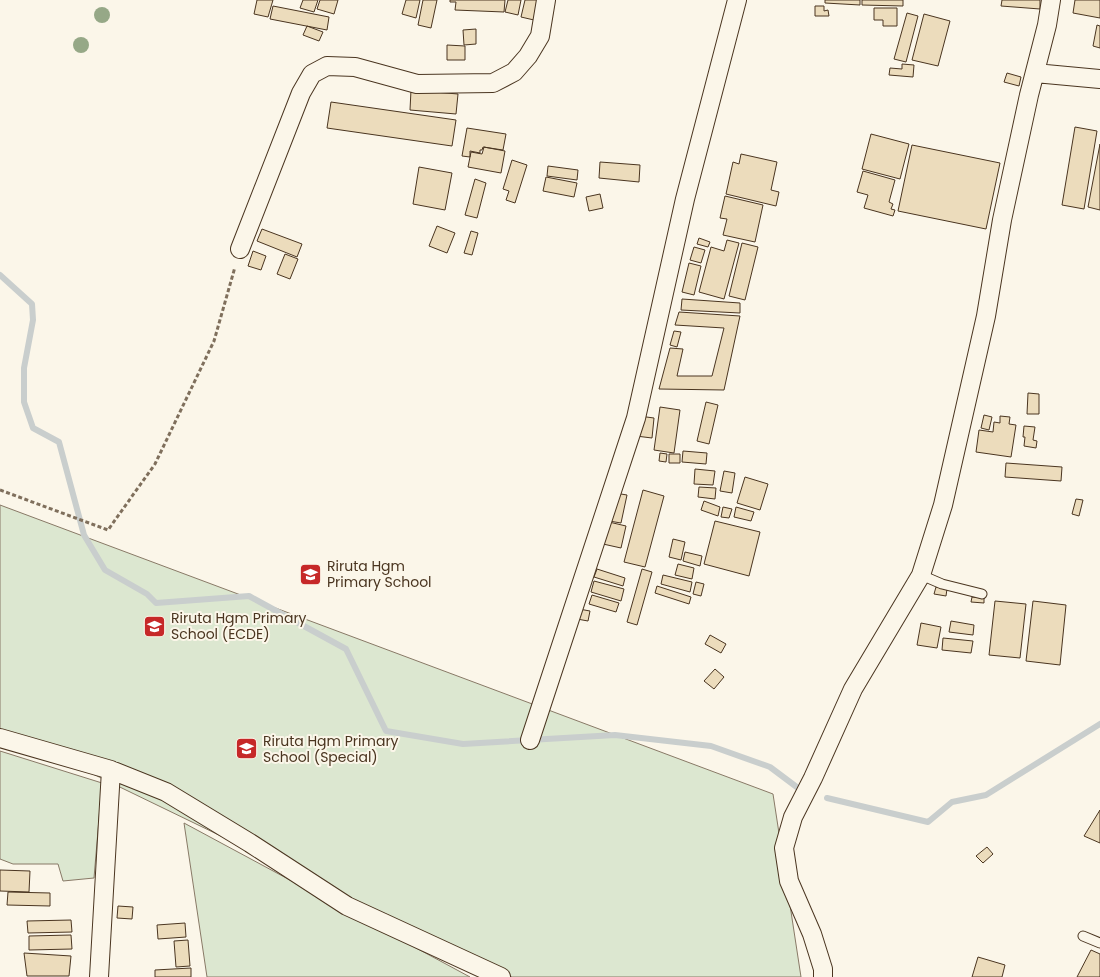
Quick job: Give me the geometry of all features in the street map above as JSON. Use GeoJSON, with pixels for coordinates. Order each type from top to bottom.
{"type":"FeatureCollection","features":[{"type":"Feature","properties":{"kind":"street"},"geometry":{"type":"LineString","coordinates":[[240,249],[301,92],[312,74],[327,66],[355,67],[417,84],[493,83],[514,72],[528,56],[540,36],[546,0]]}},
{"type":"Feature","properties":{"kind":"street"},"geometry":{"type":"LineString","coordinates":[[530,740],[636,418],[685,199],[737,0]]}},
{"type":"Feature","properties":{"kind":"street"},"geometry":{"type":"LineString","coordinates":[[823,977],[823,969],[812,934],[789,881],[784,848],[793,817],[853,690],[920,575],[943,504],[982,335],[1002,220],[1051,0]]}},
{"type":"Feature","properties":{"kind":"street"},"geometry":{"type":"LineString","coordinates":[[1035,73],[1100,79]]}},
{"type":"Feature","properties":{"kind":"street"},"geometry":{"type":"LineString","coordinates":[[0,738],[110,770],[166,792],[250,843],[347,906],[501,977]]}},
{"type":"Feature","properties":{"kind":"street"},"geometry":{"type":"LineString","coordinates":[[99,977],[110,770]]}},
{"type":"Feature","properties":{"kind":"lane"},"geometry":{"type":"LineString","coordinates":[[920,575],[942,584],[982,594]]}},
{"type":"Feature","properties":{"kind":"lane"},"geometry":{"type":"LineString","coordinates":[[1083,936],[1100,943]]}},
{"type":"Feature","properties":{"kind":"path"},"geometry":{"type":"LineString","coordinates":[[0,490],[108,530],[155,464],[214,340],[240,249]]}},
{"type":"Feature","properties":{"kind":"green space"},"geometry":{"type":"Polygon","coordinates":[[[0,505],[773,794],[801,977],[512,977],[0,729],[0,505]]]}},
{"type":"Feature","properties":{"kind":"green space"},"geometry":{"type":"Polygon","coordinates":[[[0,751],[102,783],[94,878],[63,881],[58,864],[13,864],[0,859],[0,751]]]}},
{"type":"Feature","properties":{"kind":"green space"},"geometry":{"type":"Polygon","coordinates":[[[184,823],[470,977],[207,977],[184,823]]]}},
{"type":"Feature","properties":{"kind":"building"},"geometry":{"type":"Polygon","coordinates":[[[257,0],[273,0],[268,17],[254,14],[257,0]]]}},
{"type":"Feature","properties":{"kind":"building"},"geometry":{"type":"Polygon","coordinates":[[[303,0],[318,0],[314,12],[300,8],[303,0]]]}},
{"type":"Feature","properties":{"kind":"building"},"geometry":{"type":"Polygon","coordinates":[[[320,0],[338,0],[334,14],[317,9],[320,0]]]}},
{"type":"Feature","properties":{"kind":"building"},"geometry":{"type":"Polygon","coordinates":[[[406,0],[420,0],[416,18],[402,14],[406,0]]]}},
{"type":"Feature","properties":{"kind":"building"},"geometry":{"type":"Polygon","coordinates":[[[423,0],[437,0],[431,28],[418,25],[423,0]]]}},
{"type":"Feature","properties":{"kind":"building"},"geometry":{"type":"Polygon","coordinates":[[[450,0],[505,0],[504,12],[455,10],[456,2],[450,2],[450,0]]]}},
{"type":"Feature","properties":{"kind":"building"},"geometry":{"type":"Polygon","coordinates":[[[508,0],[521,0],[518,15],[505,12],[508,0]]]}},
{"type":"Feature","properties":{"kind":"building"},"geometry":{"type":"Polygon","coordinates":[[[525,0],[539,0],[534,20],[521,17],[525,0]]]}},
{"type":"Feature","properties":{"kind":"building"},"geometry":{"type":"Polygon","coordinates":[[[825,0],[860,0],[860,5],[825,3],[825,0]]]}},
{"type":"Feature","properties":{"kind":"building"},"geometry":{"type":"Polygon","coordinates":[[[862,0],[903,0],[903,6],[862,5],[862,0]]]}},
{"type":"Feature","properties":{"kind":"building"},"geometry":{"type":"Polygon","coordinates":[[[1002,0],[1040,0],[1040,9],[1001,6],[1002,0]]]}},
{"type":"Feature","properties":{"kind":"building"},"geometry":{"type":"Polygon","coordinates":[[[1075,0],[1100,0],[1100,18],[1073,13],[1075,0]]]}},
{"type":"Feature","properties":{"kind":"building"},"geometry":{"type":"Polygon","coordinates":[[[273,6],[329,17],[327,30],[270,19],[273,6]]]}},
{"type":"Feature","properties":{"kind":"building"},"geometry":{"type":"Polygon","coordinates":[[[815,6],[824,6],[824,11],[828,10],[829,16],[815,16],[815,6]]]}},
{"type":"Feature","properties":{"kind":"building"},"geometry":{"type":"Polygon","coordinates":[[[874,8],[897,8],[897,26],[883,26],[883,20],[874,20],[874,8]]]}},
{"type":"Feature","properties":{"kind":"building"},"geometry":{"type":"Polygon","coordinates":[[[907,13],[918,16],[906,62],[894,59],[907,13]]]}},
{"type":"Feature","properties":{"kind":"building"},"geometry":{"type":"Polygon","coordinates":[[[924,14],[950,21],[938,66],[912,60],[924,14]]]}},
{"type":"Feature","properties":{"kind":"building"},"geometry":{"type":"Polygon","coordinates":[[[1097,25],[1100,26],[1100,48],[1093,46],[1097,25]]]}},
{"type":"Feature","properties":{"kind":"building"},"geometry":{"type":"Polygon","coordinates":[[[307,26],[323,32],[319,41],[303,35],[307,26]]]}},
{"type":"Feature","properties":{"kind":"building"},"geometry":{"type":"Polygon","coordinates":[[[476,29],[476,44],[464,45],[463,30],[476,29]]]}},
{"type":"Feature","properties":{"kind":"building"},"geometry":{"type":"Polygon","coordinates":[[[447,45],[465,46],[465,60],[447,60],[447,45]]]}},
{"type":"Feature","properties":{"kind":"building"},"geometry":{"type":"Polygon","coordinates":[[[902,64],[914,65],[913,77],[889,75],[890,68],[902,69],[902,64]]]}},
{"type":"Feature","properties":{"kind":"building"},"geometry":{"type":"Polygon","coordinates":[[[1007,73],[1021,77],[1019,86],[1004,82],[1007,73]]]}},
{"type":"Feature","properties":{"kind":"building"},"geometry":{"type":"Polygon","coordinates":[[[411,90],[458,94],[456,114],[410,110],[411,90]]]}},
{"type":"Feature","properties":{"kind":"building"},"geometry":{"type":"Polygon","coordinates":[[[331,102],[456,120],[452,146],[327,128],[331,102]]]}},
{"type":"Feature","properties":{"kind":"building"},"geometry":{"type":"Polygon","coordinates":[[[1075,127],[1097,131],[1084,209],[1062,205],[1075,127]]]}},
{"type":"Feature","properties":{"kind":"building"},"geometry":{"type":"Polygon","coordinates":[[[467,128],[506,134],[503,150],[483,147],[480,153],[470,151],[470,157],[462,156],[467,128]]]}},
{"type":"Feature","properties":{"kind":"building"},"geometry":{"type":"Polygon","coordinates":[[[871,134],[909,144],[900,179],[862,169],[871,134]]]}},
{"type":"Feature","properties":{"kind":"building"},"geometry":{"type":"Polygon","coordinates":[[[1100,144],[1100,210],[1088,207],[1100,144]]]}},
{"type":"Feature","properties":{"kind":"building"},"geometry":{"type":"Polygon","coordinates":[[[912,145],[1000,163],[986,229],[898,211],[912,145]]]}},
{"type":"Feature","properties":{"kind":"building"},"geometry":{"type":"Polygon","coordinates":[[[484,147],[505,151],[501,173],[468,167],[471,152],[482,154],[484,147]]]}},
{"type":"Feature","properties":{"kind":"building"},"geometry":{"type":"Polygon","coordinates":[[[741,154],[777,162],[771,190],[779,192],[776,206],[726,194],[733,162],[739,164],[741,154]]]}},
{"type":"Feature","properties":{"kind":"building"},"geometry":{"type":"Polygon","coordinates":[[[512,160],[527,165],[515,203],[506,200],[509,191],[503,189],[512,160]]]}},
{"type":"Feature","properties":{"kind":"building"},"geometry":{"type":"Polygon","coordinates":[[[600,162],[640,165],[639,182],[599,178],[600,162]]]}},
{"type":"Feature","properties":{"kind":"building"},"geometry":{"type":"Polygon","coordinates":[[[548,166],[578,170],[577,180],[547,176],[548,166]]]}},
{"type":"Feature","properties":{"kind":"building"},"geometry":{"type":"Polygon","coordinates":[[[419,167],[452,173],[445,210],[413,204],[419,167]]]}},
{"type":"Feature","properties":{"kind":"building"},"geometry":{"type":"Polygon","coordinates":[[[863,171],[895,180],[889,202],[893,204],[891,209],[895,210],[893,216],[864,208],[868,195],[857,192],[863,171]]]}},
{"type":"Feature","properties":{"kind":"building"},"geometry":{"type":"Polygon","coordinates":[[[546,177],[577,183],[574,197],[543,191],[546,177]]]}},
{"type":"Feature","properties":{"kind":"building"},"geometry":{"type":"Polygon","coordinates":[[[475,179],[486,183],[477,218],[465,215],[475,179]]]}},
{"type":"Feature","properties":{"kind":"building"},"geometry":{"type":"Polygon","coordinates":[[[600,194],[603,208],[589,211],[586,197],[600,194]]]}},
{"type":"Feature","properties":{"kind":"building"},"geometry":{"type":"Polygon","coordinates":[[[725,196],[763,205],[755,242],[723,235],[727,219],[720,218],[725,196]]]}},
{"type":"Feature","properties":{"kind":"building"},"geometry":{"type":"Polygon","coordinates":[[[437,226],[455,233],[447,253],[429,246],[437,226]]]}},
{"type":"Feature","properties":{"kind":"building"},"geometry":{"type":"Polygon","coordinates":[[[262,229],[302,244],[297,257],[257,241],[262,229]]]}},
{"type":"Feature","properties":{"kind":"building"},"geometry":{"type":"Polygon","coordinates":[[[471,231],[478,233],[472,255],[464,253],[471,231]]]}},
{"type":"Feature","properties":{"kind":"building"},"geometry":{"type":"Polygon","coordinates":[[[699,238],[710,242],[708,247],[697,244],[699,238]]]}},
{"type":"Feature","properties":{"kind":"building"},"geometry":{"type":"Polygon","coordinates":[[[727,240],[739,243],[724,299],[699,292],[711,247],[724,251],[727,240]]]}},
{"type":"Feature","properties":{"kind":"building"},"geometry":{"type":"Polygon","coordinates":[[[742,243],[758,247],[745,300],[729,296],[742,243]]]}},
{"type":"Feature","properties":{"kind":"building"},"geometry":{"type":"Polygon","coordinates":[[[694,247],[705,250],[701,263],[690,260],[694,247]]]}},
{"type":"Feature","properties":{"kind":"building"},"geometry":{"type":"Polygon","coordinates":[[[253,251],[266,256],[261,270],[248,266],[253,251]]]}},
{"type":"Feature","properties":{"kind":"building"},"geometry":{"type":"Polygon","coordinates":[[[285,254],[298,259],[290,279],[277,274],[285,254]]]}},
{"type":"Feature","properties":{"kind":"building"},"geometry":{"type":"Polygon","coordinates":[[[689,263],[701,266],[694,295],[682,292],[689,263]]]}},
{"type":"Feature","properties":{"kind":"building"},"geometry":{"type":"Polygon","coordinates":[[[682,299],[740,303],[740,313],[681,310],[682,299]]]}},
{"type":"Feature","properties":{"kind":"building"},"geometry":{"type":"Polygon","coordinates":[[[679,312],[740,316],[724,390],[659,389],[670,348],[683,349],[677,376],[712,376],[724,328],[675,325],[679,312]]]}},
{"type":"Feature","properties":{"kind":"building"},"geometry":{"type":"Polygon","coordinates":[[[674,331],[681,332],[677,347],[670,345],[674,331]]]}},
{"type":"Feature","properties":{"kind":"building"},"geometry":{"type":"Polygon","coordinates":[[[1028,393],[1039,394],[1039,414],[1027,414],[1028,393]]]}},
{"type":"Feature","properties":{"kind":"building"},"geometry":{"type":"Polygon","coordinates":[[[706,402],[718,405],[709,444],[697,441],[706,402]]]}},
{"type":"Feature","properties":{"kind":"building"},"geometry":{"type":"Polygon","coordinates":[[[660,407],[680,410],[674,453],[654,450],[660,407]]]}},
{"type":"Feature","properties":{"kind":"building"},"geometry":{"type":"Polygon","coordinates":[[[984,415],[992,417],[989,430],[981,428],[984,415]]]}},
{"type":"Feature","properties":{"kind":"building"},"geometry":{"type":"Polygon","coordinates":[[[639,416],[654,418],[652,438],[636,436],[639,416]]]}},
{"type":"Feature","properties":{"kind":"building"},"geometry":{"type":"Polygon","coordinates":[[[1000,416],[1010,417],[1009,424],[1016,425],[1011,457],[976,452],[979,430],[993,432],[994,422],[1000,423],[1000,416]]]}},
{"type":"Feature","properties":{"kind":"building"},"geometry":{"type":"Polygon","coordinates":[[[1024,426],[1035,427],[1033,440],[1037,441],[1036,448],[1024,446],[1024,426]]]}},
{"type":"Feature","properties":{"kind":"building"},"geometry":{"type":"Polygon","coordinates":[[[683,451],[707,453],[706,464],[682,462],[683,451]]]}},
{"type":"Feature","properties":{"kind":"building"},"geometry":{"type":"Polygon","coordinates":[[[660,453],[667,454],[666,462],[659,461],[660,453]]]}},
{"type":"Feature","properties":{"kind":"building"},"geometry":{"type":"Polygon","coordinates":[[[669,454],[680,454],[680,463],[669,463],[669,454]]]}},
{"type":"Feature","properties":{"kind":"building"},"geometry":{"type":"Polygon","coordinates":[[[1006,463],[1062,467],[1061,481],[1005,477],[1006,463]]]}},
{"type":"Feature","properties":{"kind":"building"},"geometry":{"type":"Polygon","coordinates":[[[695,469],[715,471],[713,485],[694,484],[695,469]]]}},
{"type":"Feature","properties":{"kind":"building"},"geometry":{"type":"Polygon","coordinates":[[[724,471],[735,473],[732,493],[720,491],[724,471]]]}},
{"type":"Feature","properties":{"kind":"building"},"geometry":{"type":"Polygon","coordinates":[[[745,477],[768,484],[760,510],[737,503],[745,477]]]}},
{"type":"Feature","properties":{"kind":"building"},"geometry":{"type":"Polygon","coordinates":[[[699,487],[716,488],[715,499],[698,497],[699,487]]]}},
{"type":"Feature","properties":{"kind":"building"},"geometry":{"type":"Polygon","coordinates":[[[643,490],[664,496],[645,567],[624,562],[643,490]]]}},
{"type":"Feature","properties":{"kind":"building"},"geometry":{"type":"Polygon","coordinates":[[[615,493],[627,495],[621,523],[609,521],[615,493]]]}},
{"type":"Feature","properties":{"kind":"building"},"geometry":{"type":"Polygon","coordinates":[[[1076,499],[1083,500],[1079,516],[1072,514],[1076,499]]]}},
{"type":"Feature","properties":{"kind":"building"},"geometry":{"type":"Polygon","coordinates":[[[704,501],[720,507],[718,516],[701,510],[704,501]]]}},
{"type":"Feature","properties":{"kind":"building"},"geometry":{"type":"Polygon","coordinates":[[[723,507],[732,509],[729,518],[721,517],[723,507]]]}},
{"type":"Feature","properties":{"kind":"building"},"geometry":{"type":"Polygon","coordinates":[[[736,507],[754,512],[751,521],[734,517],[736,507]]]}},
{"type":"Feature","properties":{"kind":"building"},"geometry":{"type":"Polygon","coordinates":[[[715,521],[760,532],[749,576],[704,564],[715,521]]]}},
{"type":"Feature","properties":{"kind":"building"},"geometry":{"type":"Polygon","coordinates":[[[609,522],[626,526],[621,548],[603,544],[609,522]]]}},
{"type":"Feature","properties":{"kind":"building"},"geometry":{"type":"Polygon","coordinates":[[[673,539],[685,542],[681,560],[669,557],[673,539]]]}},
{"type":"Feature","properties":{"kind":"building"},"geometry":{"type":"Polygon","coordinates":[[[685,552],[702,556],[700,566],[683,561],[685,552]]]}},
{"type":"Feature","properties":{"kind":"building"},"geometry":{"type":"Polygon","coordinates":[[[678,564],[694,568],[692,579],[675,575],[678,564]]]}},
{"type":"Feature","properties":{"kind":"building"},"geometry":{"type":"Polygon","coordinates":[[[597,569],[625,578],[623,586],[594,577],[597,569]]]}},
{"type":"Feature","properties":{"kind":"building"},"geometry":{"type":"Polygon","coordinates":[[[642,569],[652,572],[637,625],[627,622],[642,569]]]}},
{"type":"Feature","properties":{"kind":"building"},"geometry":{"type":"Polygon","coordinates":[[[663,575],[692,582],[690,592],[661,584],[663,575]]]}},
{"type":"Feature","properties":{"kind":"building"},"geometry":{"type":"Polygon","coordinates":[[[594,581],[624,589],[621,601],[591,592],[594,581]]]}},
{"type":"Feature","properties":{"kind":"building"},"geometry":{"type":"Polygon","coordinates":[[[696,582],[704,584],[701,596],[693,594],[696,582]]]}},
{"type":"Feature","properties":{"kind":"building"},"geometry":{"type":"Polygon","coordinates":[[[657,586],[691,597],[689,604],[655,593],[657,586]]]}},
{"type":"Feature","properties":{"kind":"building"},"geometry":{"type":"Polygon","coordinates":[[[936,587],[947,589],[946,596],[934,594],[936,587]]]}},
{"type":"Feature","properties":{"kind":"building"},"geometry":{"type":"Polygon","coordinates":[[[592,595],[619,603],[616,612],[589,604],[592,595]]]}},
{"type":"Feature","properties":{"kind":"building"},"geometry":{"type":"Polygon","coordinates":[[[972,597],[984,598],[984,603],[971,602],[972,597]]]}},
{"type":"Feature","properties":{"kind":"building"},"geometry":{"type":"Polygon","coordinates":[[[995,601],[1026,604],[1020,658],[989,655],[995,601]]]}},
{"type":"Feature","properties":{"kind":"building"},"geometry":{"type":"Polygon","coordinates":[[[1033,601],[1066,605],[1060,665],[1026,661],[1033,601]]]}},
{"type":"Feature","properties":{"kind":"building"},"geometry":{"type":"Polygon","coordinates":[[[579,609],[590,611],[588,621],[577,619],[579,609]]]}},
{"type":"Feature","properties":{"kind":"building"},"geometry":{"type":"Polygon","coordinates":[[[951,621],[974,625],[973,635],[949,632],[951,621]]]}},
{"type":"Feature","properties":{"kind":"building"},"geometry":{"type":"Polygon","coordinates":[[[921,623],[941,627],[937,648],[917,645],[921,623]]]}},
{"type":"Feature","properties":{"kind":"building"},"geometry":{"type":"Polygon","coordinates":[[[710,635],[726,644],[721,653],[705,644],[710,635]]]}},
{"type":"Feature","properties":{"kind":"building"},"geometry":{"type":"Polygon","coordinates":[[[943,638],[973,641],[971,653],[942,650],[943,638]]]}},
{"type":"Feature","properties":{"kind":"building"},"geometry":{"type":"Polygon","coordinates":[[[715,669],[724,677],[714,689],[704,681],[715,669]]]}},
{"type":"Feature","properties":{"kind":"building"},"geometry":{"type":"Polygon","coordinates":[[[1100,810],[1100,843],[1084,836],[1100,810]]]}},
{"type":"Feature","properties":{"kind":"building"},"geometry":{"type":"Polygon","coordinates":[[[987,847],[993,854],[983,863],[976,856],[987,847]]]}},
{"type":"Feature","properties":{"kind":"building"},"geometry":{"type":"Polygon","coordinates":[[[0,870],[30,871],[29,892],[0,891],[0,870]]]}},
{"type":"Feature","properties":{"kind":"building"},"geometry":{"type":"Polygon","coordinates":[[[8,892],[50,893],[50,906],[7,905],[8,892]]]}},
{"type":"Feature","properties":{"kind":"building"},"geometry":{"type":"Polygon","coordinates":[[[118,906],[133,907],[132,919],[117,918],[118,906]]]}},
{"type":"Feature","properties":{"kind":"building"},"geometry":{"type":"Polygon","coordinates":[[[71,920],[72,932],[28,933],[27,921],[71,920]]]}},
{"type":"Feature","properties":{"kind":"building"},"geometry":{"type":"Polygon","coordinates":[[[185,923],[186,937],[158,939],[157,925],[185,923]]]}},
{"type":"Feature","properties":{"kind":"building"},"geometry":{"type":"Polygon","coordinates":[[[71,935],[72,949],[29,950],[29,936],[71,935]]]}},
{"type":"Feature","properties":{"kind":"building"},"geometry":{"type":"Polygon","coordinates":[[[188,940],[190,966],[176,967],[174,941],[188,940]]]}},
{"type":"Feature","properties":{"kind":"building"},"geometry":{"type":"Polygon","coordinates":[[[1091,950],[1100,954],[1100,977],[1077,977],[1091,950]]]}},
{"type":"Feature","properties":{"kind":"building"},"geometry":{"type":"Polygon","coordinates":[[[24,953],[71,956],[69,976],[27,976],[24,953]]]}},
{"type":"Feature","properties":{"kind":"building"},"geometry":{"type":"Polygon","coordinates":[[[978,957],[1005,965],[1002,977],[972,977],[978,957]]]}},
{"type":"Feature","properties":{"kind":"building"},"geometry":{"type":"Polygon","coordinates":[[[191,968],[191,977],[155,977],[155,970],[191,968]]]}},
{"type":"Feature","properties":{"kind":"waterway"},"geometry":{"type":"LineString","coordinates":[[0,275],[32,304],[33,320],[24,368],[24,402],[33,428],[59,442],[84,535],[105,570],[147,594],[156,603],[249,596],[346,649],[386,731],[463,744],[615,735],[711,746],[770,767],[798,788]]}},
{"type":"Feature","properties":{"kind":"waterway"},"geometry":{"type":"LineString","coordinates":[[827,798],[928,822],[952,802],[986,795],[1100,724]]}},
{"type":"Feature","properties":{"kind":"place","name":"Riruta Hgm Primary School"},"geometry":{"type":"Point","coordinates":[311,574]}},
{"type":"Feature","properties":{"kind":"place","name":"Riruta Hgm Primary School (ECDE)"},"geometry":{"type":"Point","coordinates":[155,626]}},
{"type":"Feature","properties":{"kind":"place","name":"Riruta Hgm Primary School (Special)"},"geometry":{"type":"Point","coordinates":[247,749]}}]}
